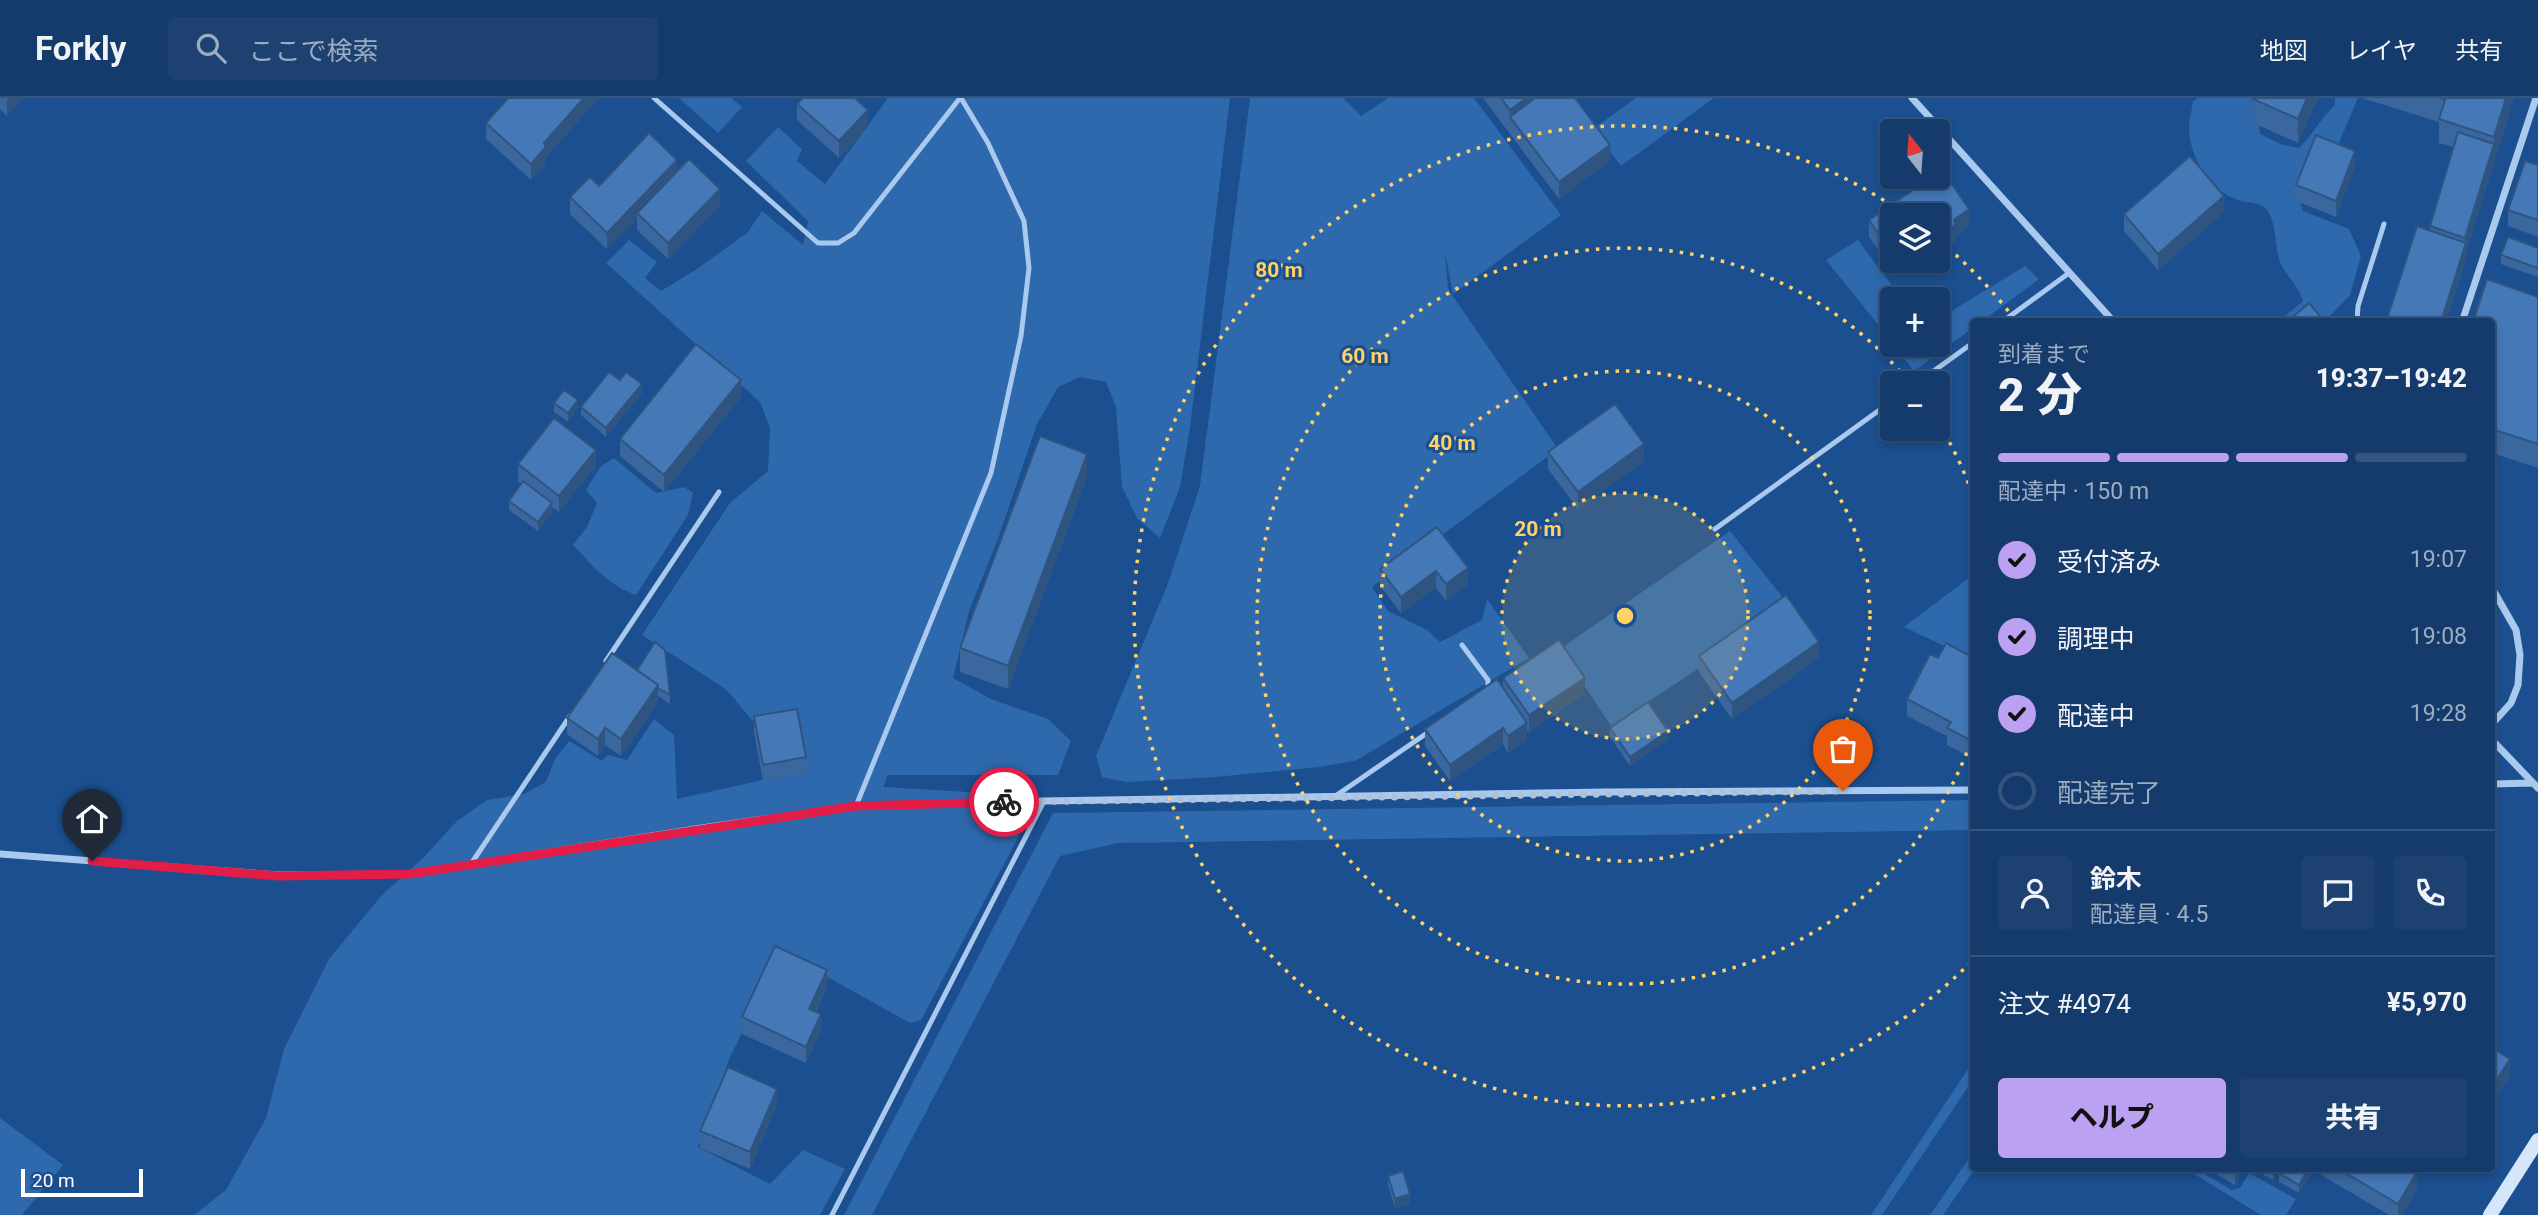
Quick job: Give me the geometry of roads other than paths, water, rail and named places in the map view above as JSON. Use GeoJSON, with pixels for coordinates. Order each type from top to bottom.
{"type":"FeatureCollection","features":[{"type":"Feature","properties":{"kind":"main road"},"geometry":{"type":"LineString","coordinates":[[2490,1215],[2538,1140]]}},
{"type":"Feature","properties":{"kind":"street"},"geometry":{"type":"LineString","coordinates":[[1912,98],[2110,318]]}},
{"type":"Feature","properties":{"kind":"street"},"geometry":{"type":"LineString","coordinates":[[2463,318],[2536,98]]}},
{"type":"Feature","properties":{"kind":"street"},"geometry":{"type":"LineString","coordinates":[[2495,593],[2516,630],[2520,654],[2518,685],[2511,703],[2495,721]]}},
{"type":"Feature","properties":{"kind":"street"},"geometry":{"type":"LineString","coordinates":[[2495,743],[2535,786]]}},
{"type":"Feature","properties":{"kind":"street"},"geometry":{"type":"LineString","coordinates":[[2495,784],[2535,786]]}},
{"type":"Feature","properties":{"kind":"street"},"geometry":{"type":"LineString","coordinates":[[0,854],[278,876],[410,874],[856,806],[1044,801],[1970,790]]}},
{"type":"Feature","properties":{"kind":"lane"},"geometry":{"type":"LineString","coordinates":[[654,98],[818,243],[838,243],[854,233],[960,98],[988,143],[1024,221],[1029,268],[1021,336],[992,473],[856,806]]}},
{"type":"Feature","properties":{"kind":"lane"},"geometry":{"type":"LineString","coordinates":[[2357,318],[2358,306],[2384,225]]}},
{"type":"Feature","properties":{"kind":"lane"},"geometry":{"type":"LineString","coordinates":[[2007,318],[2069,273]]}},
{"type":"Feature","properties":{"kind":"lane"},"geometry":{"type":"LineString","coordinates":[[1934,371],[1970,345]]}},
{"type":"Feature","properties":{"kind":"lane"},"geometry":{"type":"LineString","coordinates":[[1715,529],[1880,410]]}},
{"type":"Feature","properties":{"kind":"lane"},"geometry":{"type":"LineString","coordinates":[[603,666],[719,492]]}},
{"type":"Feature","properties":{"kind":"lane"},"geometry":{"type":"LineString","coordinates":[[1462,645],[1488,680],[1488,691],[1477,699]]}},
{"type":"Feature","properties":{"kind":"lane"},"geometry":{"type":"LineString","coordinates":[[471,864],[572,713]]}},
{"type":"Feature","properties":{"kind":"lane"},"geometry":{"type":"LineString","coordinates":[[1334,797],[1433,729]]}},
{"type":"Feature","properties":{"kind":"lane"},"geometry":{"type":"LineString","coordinates":[[832,1215],[1044,801]]}}]}
